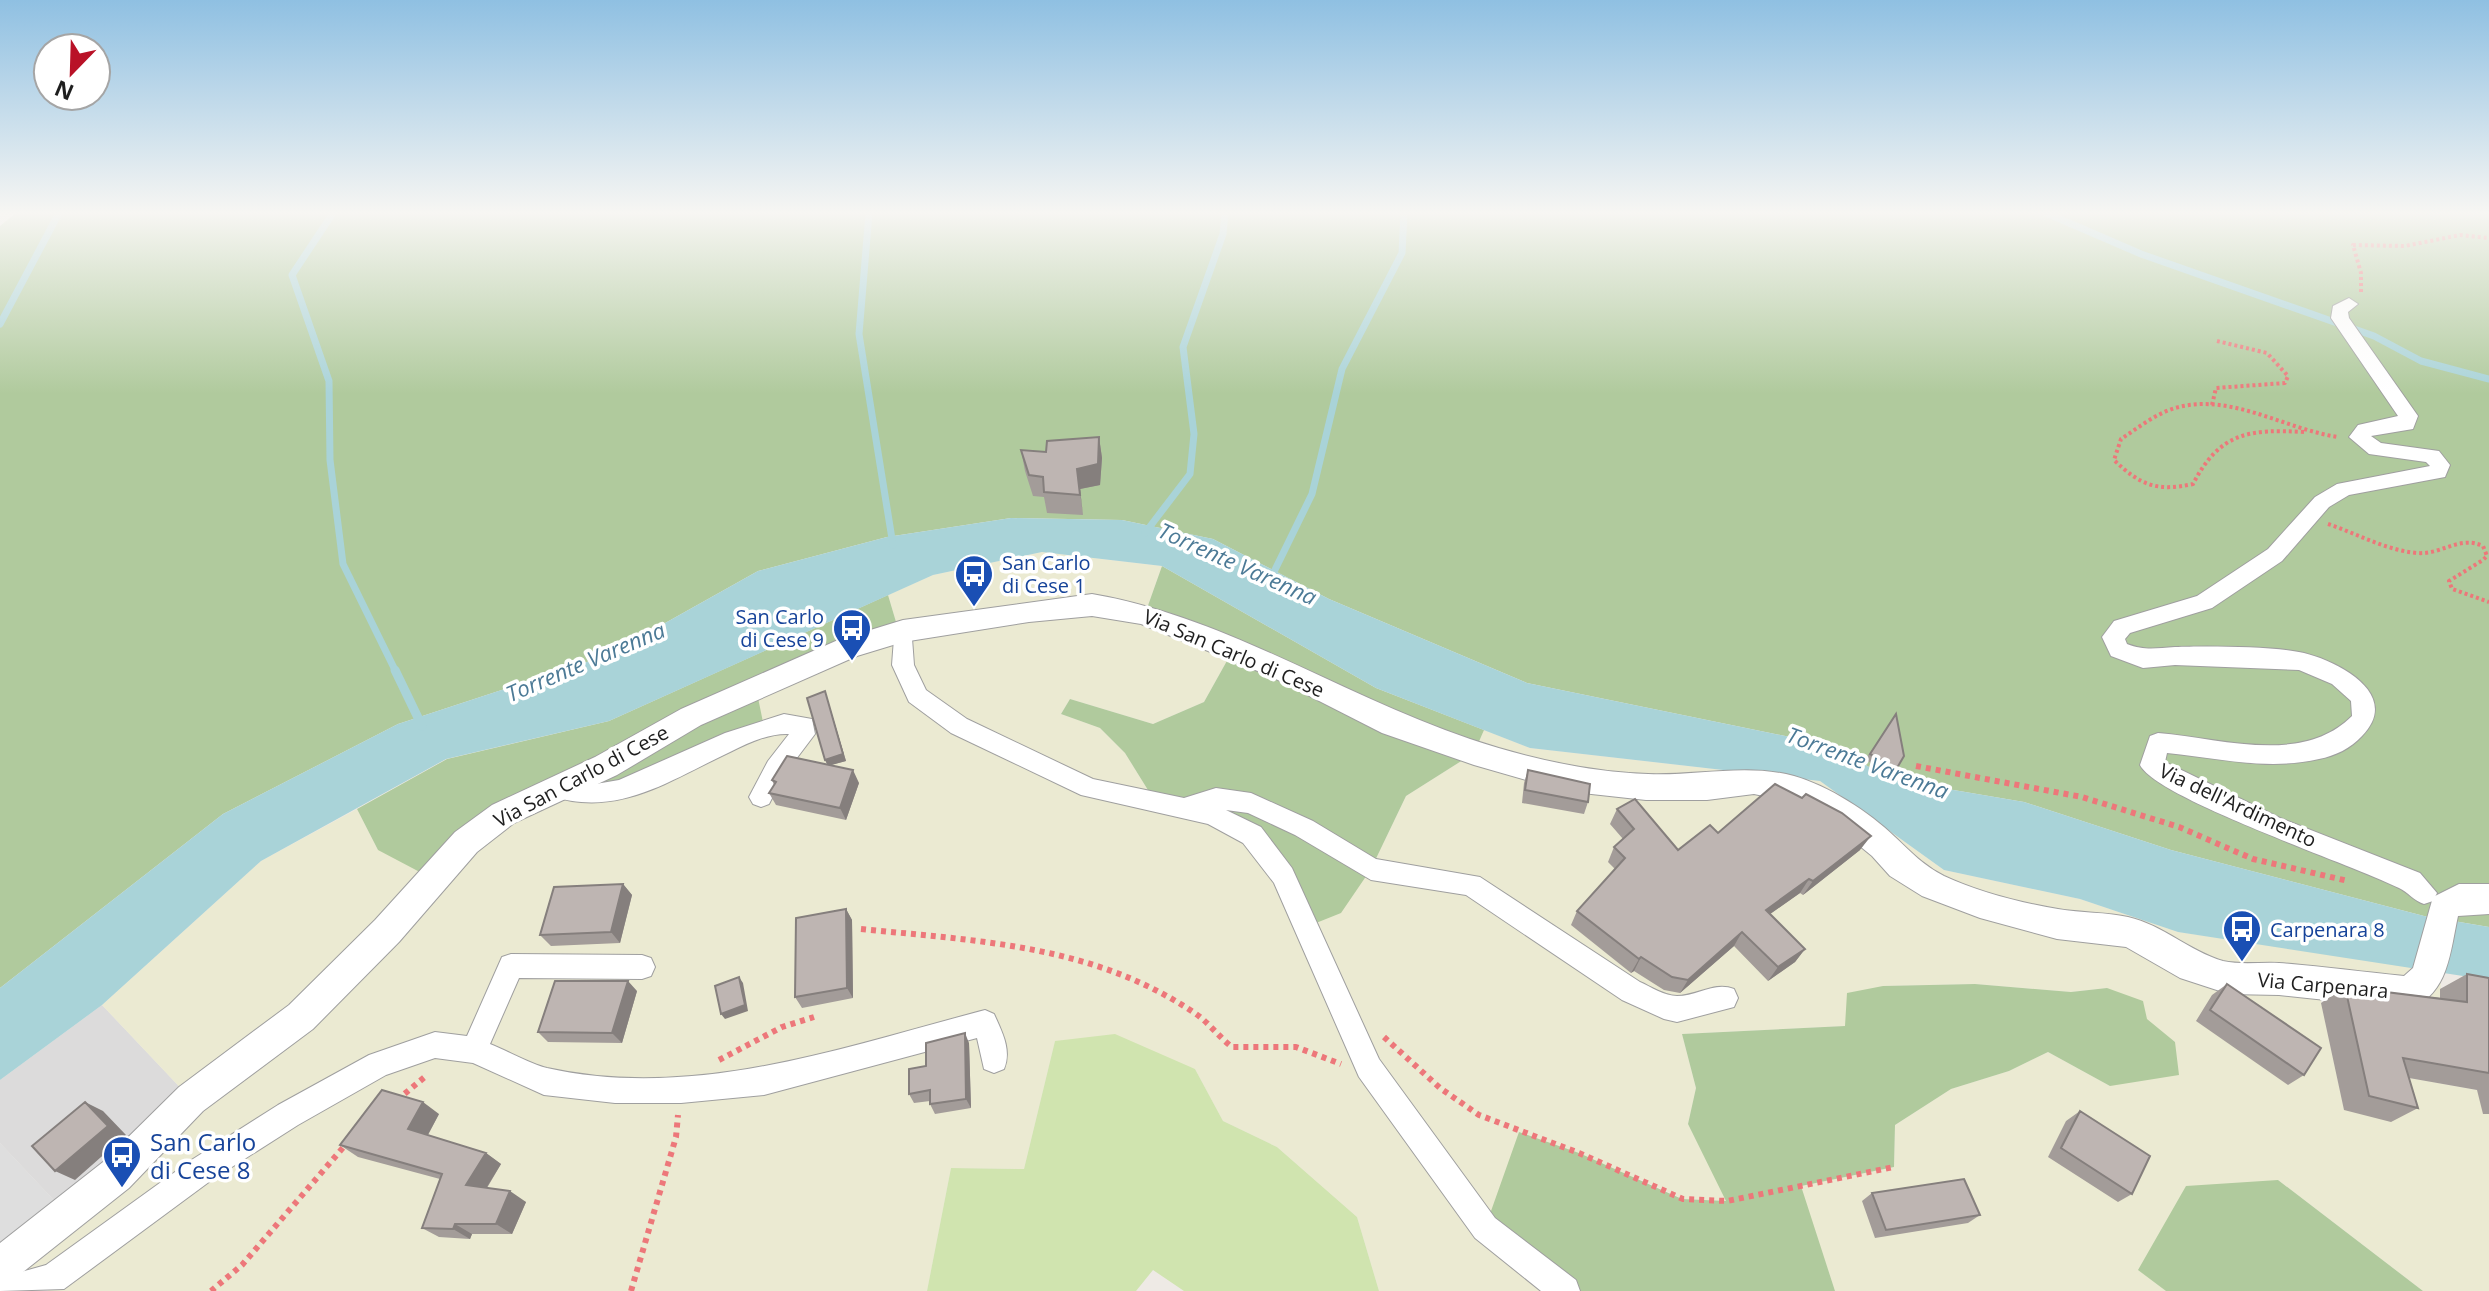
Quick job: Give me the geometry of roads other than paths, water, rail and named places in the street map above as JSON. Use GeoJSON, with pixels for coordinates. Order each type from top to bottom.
{"type":"FeatureCollection","features":[{"type":"Feature","properties":{"kind":"street","name":"Via dell'Ardimento"},"geometry":{"type":"LineString","coordinates":[[2349,304],[2339,310],[2340,318],[2408,416],[2406,424],[2365,430],[2359,437],[2376,449],[2432,456],[2440,465],[2438,472],[2344,489],[2322,502],[2275,555],[2204,602],[2122,627],[2113,637],[2119,650],[2143,659],[2175,656],[2301,661],[2340,678],[2362,697],[2364,719],[2353,735],[2329,746],[2290,755],[2158,743],[2152,765],[2163,774],[2271,825],[2411,881],[2434,902]]}},
{"type":"Feature","properties":{"kind":"street","name":"Via San Carlo di Cese"},"geometry":{"type":"LineString","coordinates":[[0,1267],[116,1175],[191,1099],[301,1017],[387,931],[466,842],[503,814],[606,766],[704,711],[848,648],[903,631],[1029,611],[1092,605],[1145,614],[1280,668],[1392,724],[1474,753],[1547,773],[1646,787],[1707,787],[1754,781],[1793,789],[1845,816],[1883,846],[1901,866],[1933,886],[1980,903],[2057,924]]}},
{"type":"Feature","properties":{"kind":"street"},"geometry":{"type":"LineString","coordinates":[[903,631],[903,665],[917,696],[959,726],[1089,788],[1213,815],[1252,835],[1283,876],[1369,1068],[1485,1228],[1565,1291]]}},
{"type":"Feature","properties":{"kind":"street"},"geometry":{"type":"LineString","coordinates":[[557,788],[592,795],[627,789],[764,727],[791,721],[804,726],[803,734],[776,768],[761,797]]}},
{"type":"Feature","properties":{"kind":"street"},"geometry":{"type":"LineString","coordinates":[[1186,808],[1216,798],[1251,803],[1304,828],[1371,869],[1471,885],[1631,991],[1664,1006],[1677,1009],[1725,998]]}},
{"type":"Feature","properties":{"kind":"street"},"geometry":{"type":"LineString","coordinates":[[2434,902],[2489,899]]}},
{"type":"Feature","properties":{"kind":"street","name":"Via Carpenara"},"geometry":{"type":"LineString","coordinates":[[2057,924],[2128,932],[2160,946],[2192,967],[2229,978],[2410,993],[2428,977],[2434,902]]}},
{"type":"Feature","properties":{"kind":"street"},"geometry":{"type":"LineString","coordinates":[[474,1050],[511,966],[642,967]]}},
{"type":"Feature","properties":{"kind":"street"},"geometry":{"type":"LineString","coordinates":[[0,1285],[21,1287],[53,1278],[203,1169],[288,1115],[379,1064],[435,1045],[474,1050],[544,1081],[615,1089],[681,1089],[764,1081],[985,1023],[993,1044],[994,1060]]}},
{"type":"Feature","properties":{"kind":"water","name":"Torrente Varenna"},"geometry":{"type":"Polygon","coordinates":[[[1011,518],[1122,520],[1213,539],[1329,599],[1527,683],[1834,746],[1889,779],[2024,802],[2171,850],[2424,916],[2489,927],[2489,980],[2178,932],[2080,899],[1944,870],[1820,781],[1530,748],[1376,688],[1162,566],[1042,552],[933,575],[609,721],[446,759],[261,861],[102,1005],[0,1080],[0,988],[223,814],[398,724],[608,655],[758,571],[887,537],[1011,518]]]}},
{"type":"Feature","properties":{"kind":"waterway"},"geometry":{"type":"LineString","coordinates":[[0,324],[27,273]]}},
{"type":"Feature","properties":{"kind":"waterway"},"geometry":{"type":"LineString","coordinates":[[293,273],[329,381],[330,460],[343,564],[396,672]]}},
{"type":"Feature","properties":{"kind":"waterway"},"geometry":{"type":"LineString","coordinates":[[864,273],[859,334],[893,545]]}},
{"type":"Feature","properties":{"kind":"waterway","name":"Torrente Varenna"},"geometry":{"type":"LineString","coordinates":[[1145,533],[1190,474],[1194,434],[1183,347],[1209,273]]}},
{"type":"Feature","properties":{"kind":"waterway","name":"Torrente Varenna"},"geometry":{"type":"LineString","coordinates":[[1270,580],[1312,494],[1342,369],[1392,273]]}},
{"type":"Feature","properties":{"kind":"waterway"},"geometry":{"type":"LineString","coordinates":[[2196,273],[2374,336],[2421,361],[2489,379]]}},
{"type":"Feature","properties":{"kind":"waterway"},"geometry":{"type":"LineString","coordinates":[[395,670],[422,726]]}},
{"type":"Feature","properties":{"kind":"place","name":"San Carlo di Cese 1"},"geometry":{"type":"Point","coordinates":[974,608]}},
{"type":"Feature","properties":{"kind":"place","name":"San Carlo di Cese 9"},"geometry":{"type":"Point","coordinates":[852,662]}},
{"type":"Feature","properties":{"kind":"place","name":"Carpenara 8"},"geometry":{"type":"Point","coordinates":[2242,963]}},
{"type":"Feature","properties":{"kind":"place","name":"San Carlo di Cese 8"},"geometry":{"type":"Point","coordinates":[122,1189]}}]}
